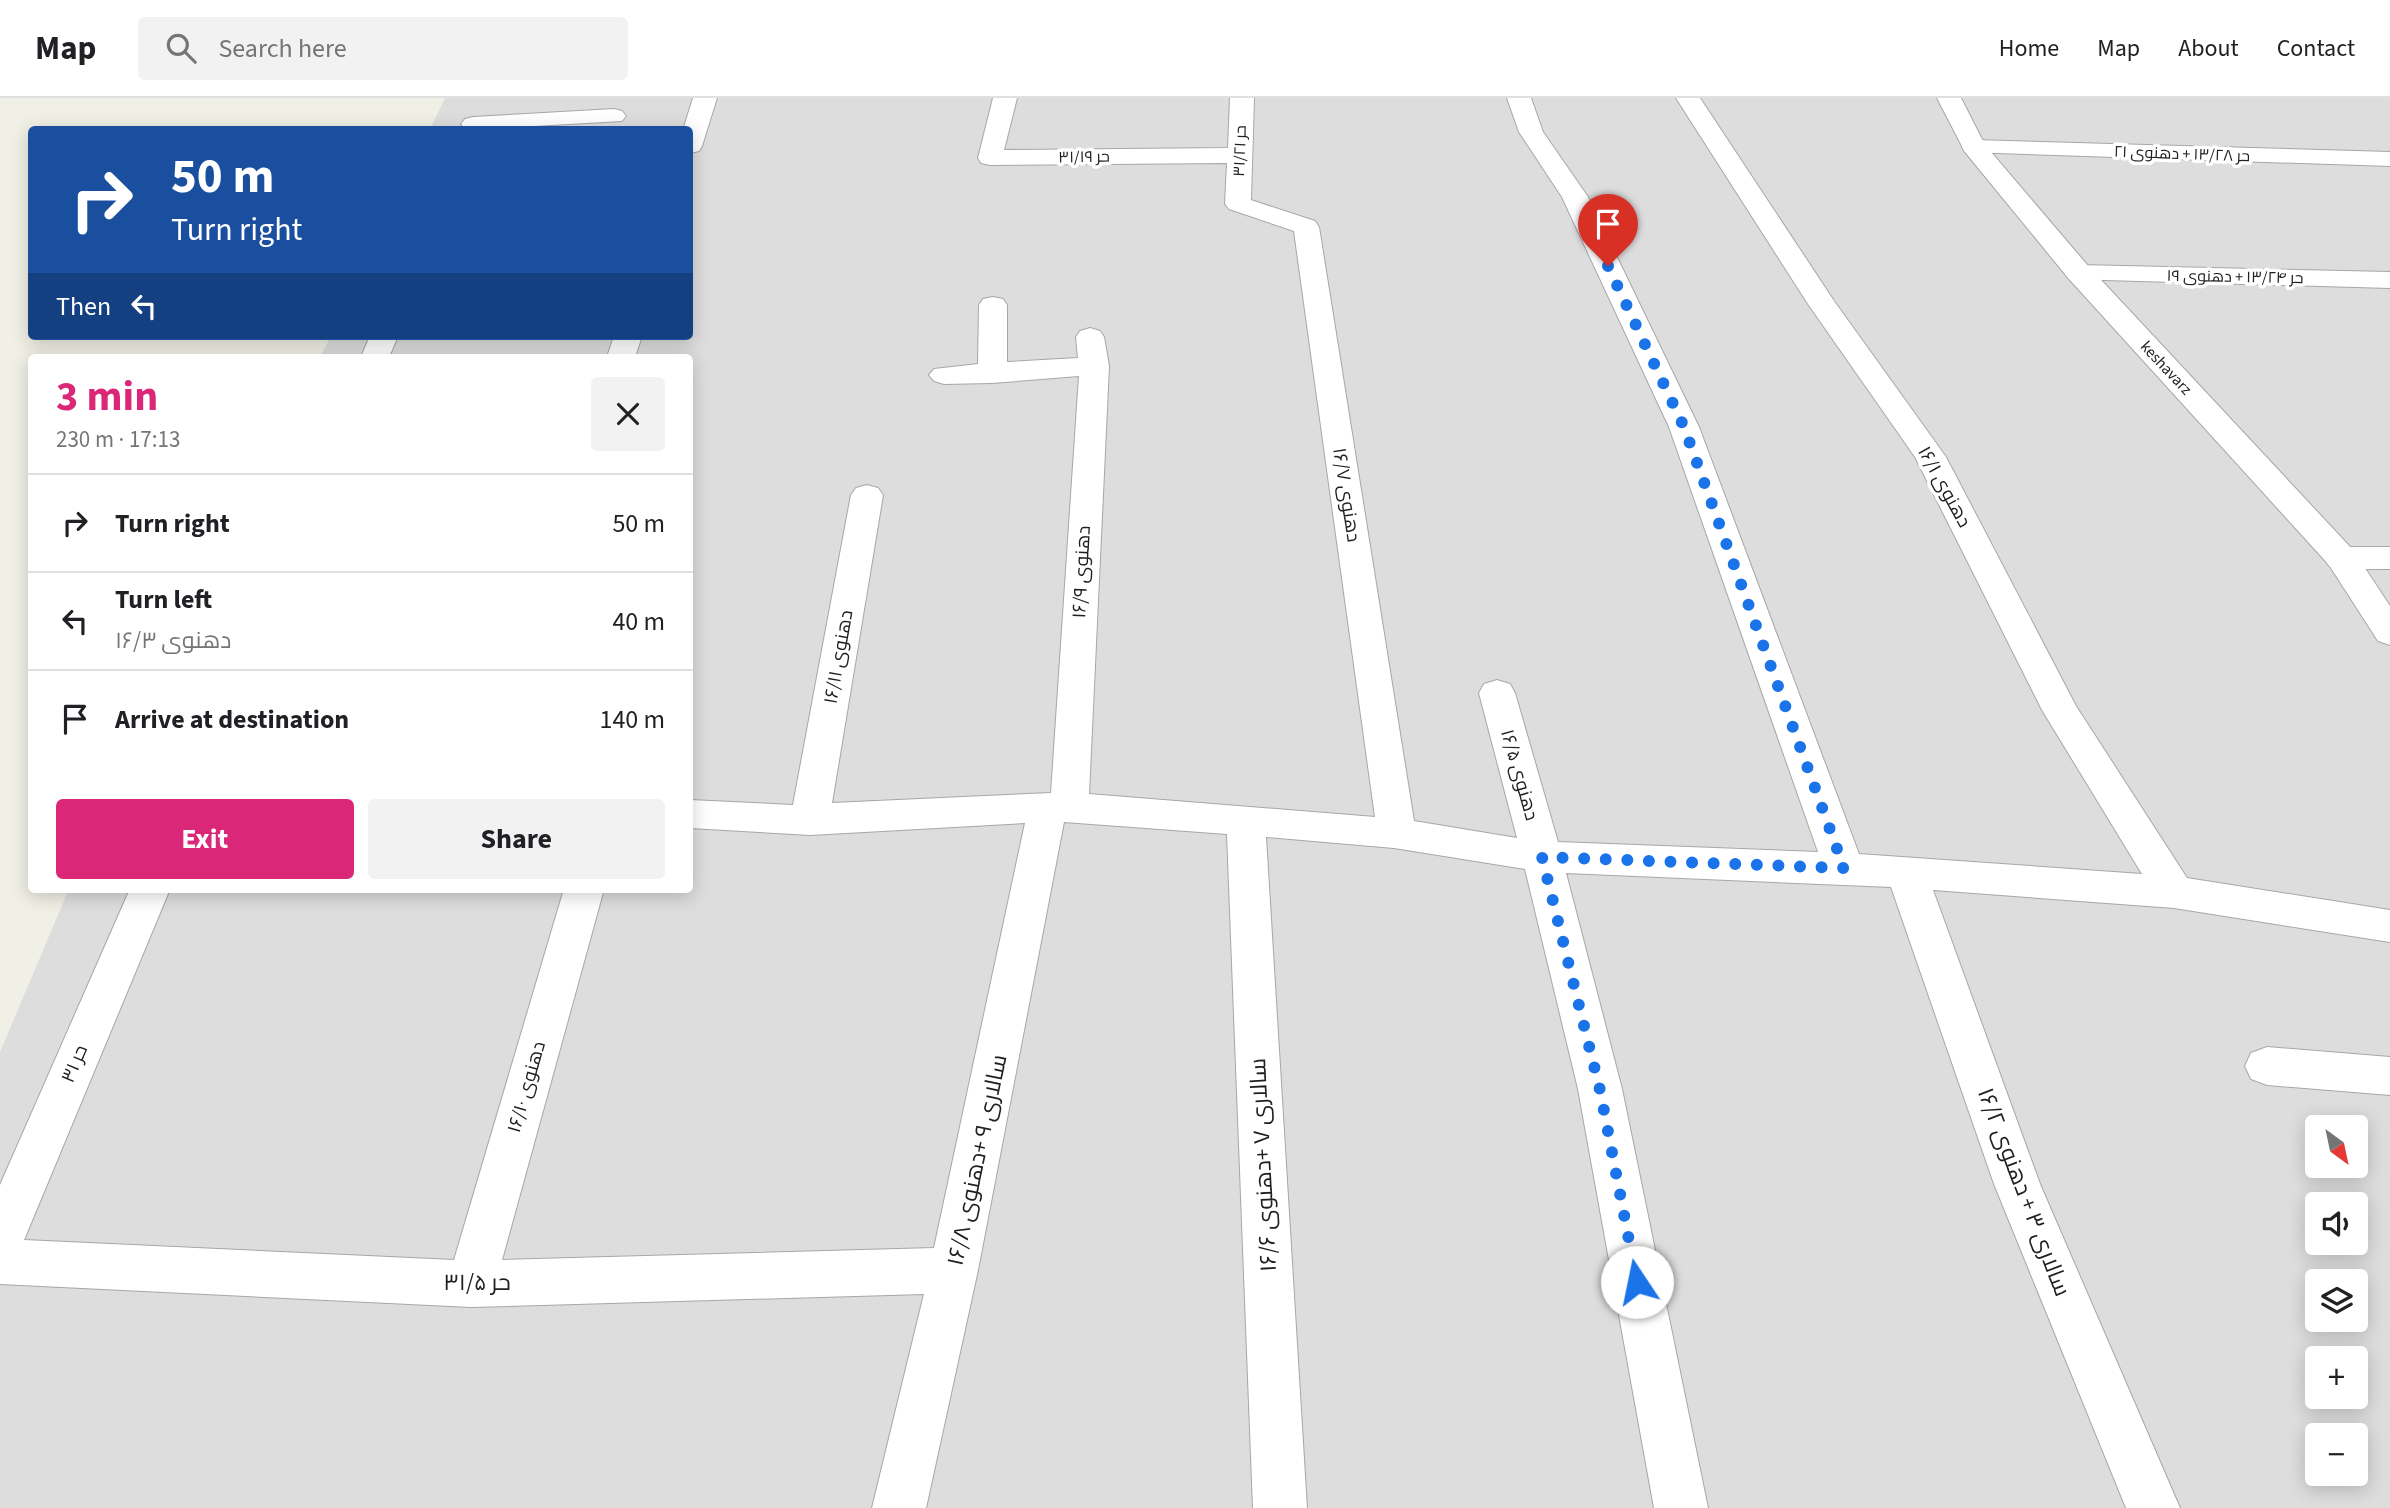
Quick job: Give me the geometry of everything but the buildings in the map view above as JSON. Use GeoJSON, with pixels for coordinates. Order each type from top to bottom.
{"type":"FeatureCollection","features":[{"type":"Feature","properties":{"kind":"street"},"geometry":{"type":"LineString","coordinates":[[472,126],[484,98]]}},
{"type":"Feature","properties":{"kind":"street"},"geometry":{"type":"LineString","coordinates":[[693,136],[705,98]]}},
{"type":"Feature","properties":{"kind":"street","name":"حر ۳۱/۱۹"},"geometry":{"type":"LineString","coordinates":[[1004,98],[990,158],[1240,155]]}},
{"type":"Feature","properties":{"kind":"street","name":"حر ۳۱/۲۱"},"geometry":{"type":"LineString","coordinates":[[1238,204],[1242,98]]}},
{"type":"Feature","properties":{"kind":"street"},"geometry":{"type":"LineString","coordinates":[[1519,98],[1531,132],[1575,197],[1684,427],[1844,868]]}},
{"type":"Feature","properties":{"kind":"street","name":"دهنوی ۱۶/۱"},"geometry":{"type":"LineString","coordinates":[[1688,98],[1822,304],[1930,457],[2060,710],[2174,891]]}},
{"type":"Feature","properties":{"kind":"street","name":"keshavarz"},"geometry":{"type":"LineString","coordinates":[[1949,98],[1974,147],[2079,274],[2341,558],[2390,632]]}},
{"type":"Feature","properties":{"kind":"street"},"geometry":{"type":"LineString","coordinates":[[485,126],[614,116]]}},
{"type":"Feature","properties":{"kind":"street","name":"حر ۱۳/۲۸ + دهنوی ۲۱"},"geometry":{"type":"LineString","coordinates":[[1974,147],[2390,159]]}},
{"type":"Feature","properties":{"kind":"street","name":"دهنوی ۱۶/۷"},"geometry":{"type":"LineString","coordinates":[[1238,204],[1306,227],[1395,814],[1394,833]]}},
{"type":"Feature","properties":{"kind":"street","name":"حر ۱۳/۲۴ + دهنوی ۱۹"},"geometry":{"type":"LineString","coordinates":[[2079,274],[2390,280]]}},
{"type":"Feature","properties":{"kind":"street"},"geometry":{"type":"LineString","coordinates":[[944,375],[992,374],[993,305]]}},
{"type":"Feature","properties":{"kind":"street","name":"دهنوی ۱۶/۹"},"geometry":{"type":"LineString","coordinates":[[992,374],[1092,351],[1058,809]]}},
{"type":"Feature","properties":{"kind":"street","name":"دهنوی ۱۶/۱۱"},"geometry":{"type":"LineString","coordinates":[[810,820],[867,495]]}},
{"type":"Feature","properties":{"kind":"street"},"geometry":{"type":"LineString","coordinates":[[2341,558],[2390,558]]}},
{"type":"Feature","properties":{"kind":"street","name":"دهنوی ۱۶/۵"},"geometry":{"type":"LineString","coordinates":[[1497,693],[1542,857],[1600,1090],[1681,1508]]}},
{"type":"Feature","properties":{"kind":"street"},"geometry":{"type":"LineString","coordinates":[[693,814],[810,820],[1058,809],[1394,833],[1542,857],[1844,868],[2174,891],[2390,926]]}},
{"type":"Feature","properties":{"kind":"street","name":"سالاری ۹ +دهنوی ۱۶/۸"},"geometry":{"type":"LineString","coordinates":[[899,1508],[1058,809]]}},
{"type":"Feature","properties":{"kind":"street","name":"سالاری ۷ +دهنوی ۱۶/۶"},"geometry":{"type":"LineString","coordinates":[[1246,822],[1280,1508]]}},
{"type":"Feature","properties":{"kind":"street","name":"سالاری ۳ + دهنوی ۱۶/۲"},"geometry":{"type":"LineString","coordinates":[[1906,872],[2017,1184],[2153,1508]]}},
{"type":"Feature","properties":{"kind":"street","name":"حر ۳۱"},"geometry":{"type":"LineString","coordinates":[[0,1240],[148,893]]}},
{"type":"Feature","properties":{"kind":"street","name":"دهنوی ۱۶/۱۰"},"geometry":{"type":"LineString","coordinates":[[471,1284],[582,893]]}},
{"type":"Feature","properties":{"kind":"street"},"geometry":{"type":"LineString","coordinates":[[2267,1066],[2390,1076]]}},
{"type":"Feature","properties":{"kind":"street","name":"حر ۳۱/۵"},"geometry":{"type":"LineString","coordinates":[[0,1261],[471,1284],[954,1270]]}},
{"type":"Feature","properties":{"kind":"shaded area"},"geometry":{"type":"Polygon","coordinates":[[[445,98],[2390,98],[2390,1508],[0,1508],[0,1052],[67,893],[693,893],[693,354],[322,354],[329,340],[693,340],[693,126],[431,126],[445,98]]]}},
{"type":"Feature","properties":{"kind":"route"},"geometry":{"type":"LineString","coordinates":[[1608,266],[1684,427],[1844,868],[1542,857],[1600,1090],[1637,1282]]}}]}
